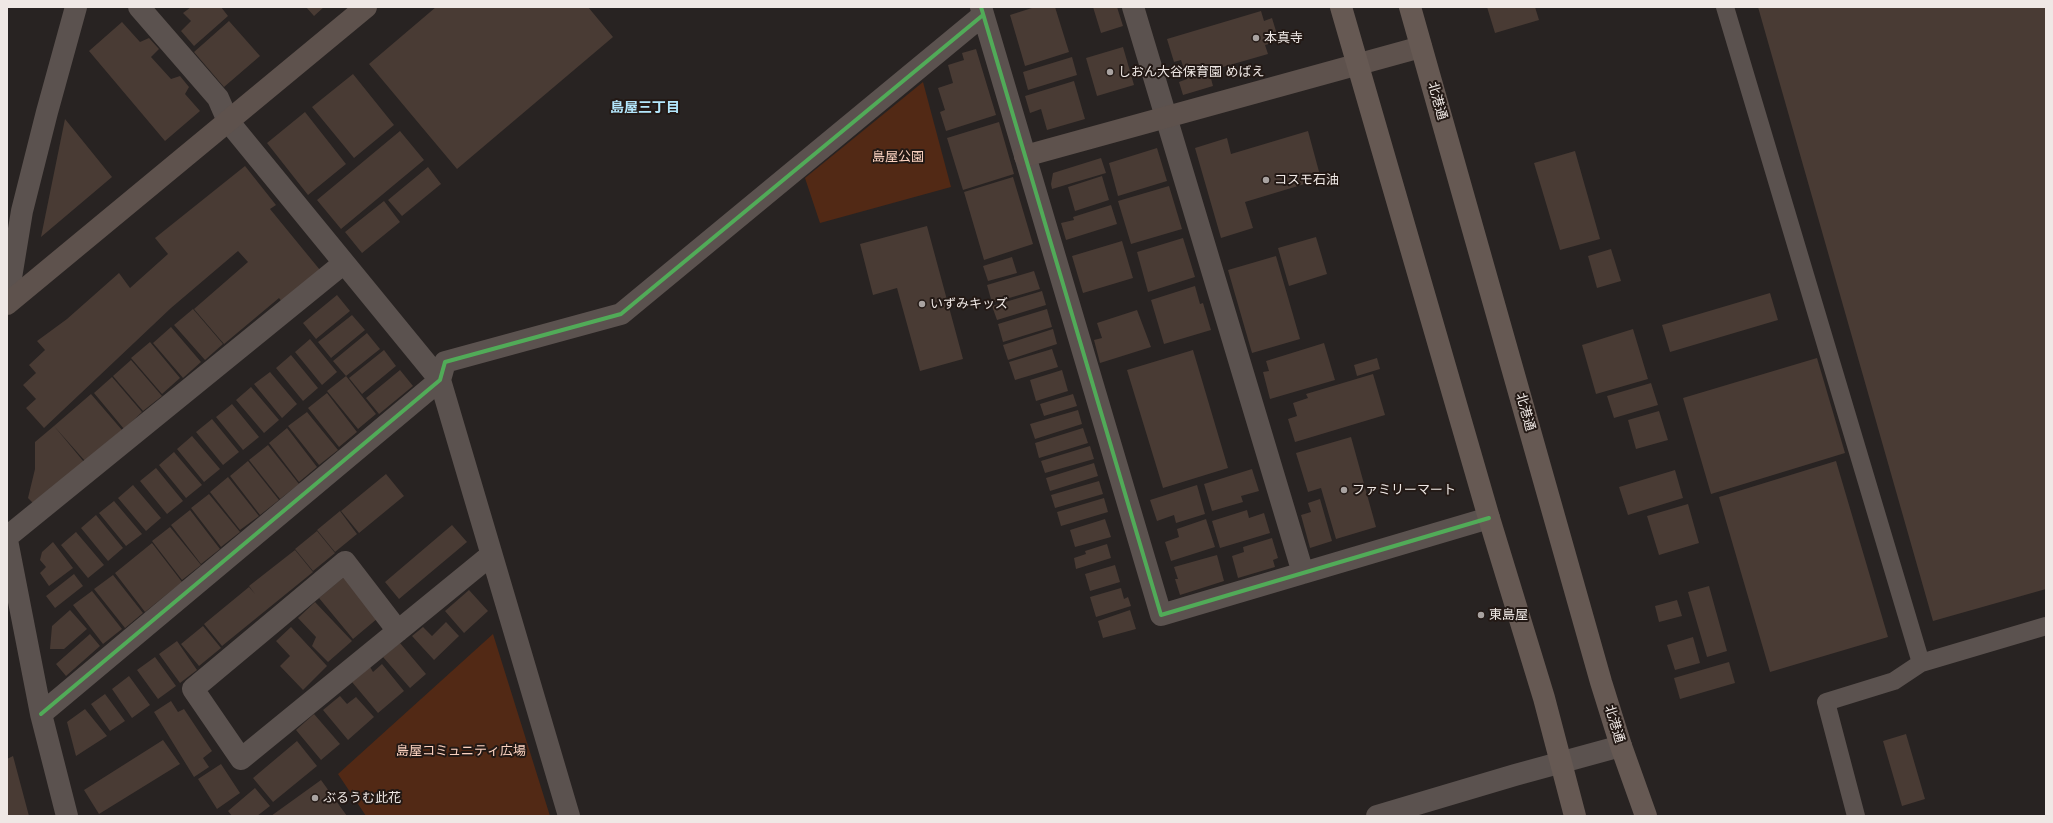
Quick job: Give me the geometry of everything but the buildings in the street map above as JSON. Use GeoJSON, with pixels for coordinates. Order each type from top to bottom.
{"type":"FeatureCollection","features":[{"type":"Feature","properties":{"kind":"main road"},"geometry":{"type":"LineString","coordinates":[[1340,7],[1488,518],[1562,762],[1575,816]]}},
{"type":"Feature","properties":{"kind":"main road","name":"北港通"},"geometry":{"type":"LineString","coordinates":[[1410,7],[1621,746],[1646,816]]}},
{"type":"Feature","properties":{"kind":"street"},"geometry":{"type":"LineString","coordinates":[[7,303],[22,211],[49,104],[76,7]]}},
{"type":"Feature","properties":{"kind":"street"},"geometry":{"type":"LineString","coordinates":[[139,7],[218,98],[228,121],[440,380],[569,816]]}},
{"type":"Feature","properties":{"kind":"street"},"geometry":{"type":"LineString","coordinates":[[7,303],[366,7]]}},
{"type":"Feature","properties":{"kind":"street"},"geometry":{"type":"LineString","coordinates":[[1133,7],[1165,118],[1303,573]]}},
{"type":"Feature","properties":{"kind":"street"},"geometry":{"type":"LineString","coordinates":[[41,714],[440,380],[445,362],[621,314],[982,11],[1161,615],[1488,518]]}},
{"type":"Feature","properties":{"kind":"street"},"geometry":{"type":"LineString","coordinates":[[1025,156],[1421,47]]}},
{"type":"Feature","properties":{"kind":"street"},"geometry":{"type":"LineString","coordinates":[[7,537],[344,263]]}},
{"type":"Feature","properties":{"kind":"street"},"geometry":{"type":"LineString","coordinates":[[7,540],[41,714],[67,816]]}},
{"type":"Feature","properties":{"kind":"street"},"geometry":{"type":"LineString","coordinates":[[398,631],[345,562],[193,689],[241,759],[492,555]]}},
{"type":"Feature","properties":{"kind":"street"},"geometry":{"type":"LineString","coordinates":[[1377,816],[1621,746]]}},
{"type":"Feature","properties":{"kind":"lane"},"geometry":{"type":"LineString","coordinates":[[1725,7],[1921,663]]}},
{"type":"Feature","properties":{"kind":"lane"},"geometry":{"type":"LineString","coordinates":[[1856,816],[1826,702],[1894,681],[1921,663],[2046,626]]}},
{"type":"Feature","properties":{"kind":"green space","name":"島屋公園"},"geometry":{"type":"Polygon","coordinates":[[[923,82],[951,187],[820,223],[805,178],[923,82]]]}},
{"type":"Feature","properties":{"kind":"green space","name":"島屋コミュニティ広場"},"geometry":{"type":"Polygon","coordinates":[[[493,634],[550,816],[366,816],[338,774],[493,634]]]}},
{"type":"Feature","properties":{"kind":"cycle path"},"geometry":{"type":"LineString","coordinates":[[981,7],[1161,615],[1489,518]]}},
{"type":"Feature","properties":{"kind":"cycle path"},"geometry":{"type":"LineString","coordinates":[[41,714],[440,380],[445,362],[621,314],[983,15]]}},
{"type":"Feature","properties":{"kind":"place","name":"本真寺"},"geometry":{"type":"Point","coordinates":[1256,38]}},
{"type":"Feature","properties":{"kind":"place","name":"しおん大谷保育園 めばえ"},"geometry":{"type":"Point","coordinates":[1110,72]}},
{"type":"Feature","properties":{"kind":"place","name":"コスモ石油"},"geometry":{"type":"Point","coordinates":[1266,180]}},
{"type":"Feature","properties":{"kind":"place","name":"いずみキッズ"},"geometry":{"type":"Point","coordinates":[922,304]}},
{"type":"Feature","properties":{"kind":"place","name":"ファミリーマート"},"geometry":{"type":"Point","coordinates":[1344,490]}},
{"type":"Feature","properties":{"kind":"place","name":"東島屋"},"geometry":{"type":"Point","coordinates":[1481,615]}},
{"type":"Feature","properties":{"kind":"place","name":"ぶるうむ此花"},"geometry":{"type":"Point","coordinates":[315,798]}},
{"type":"Feature","properties":{"kind":"district","name":"島屋三丁目"},"geometry":{"type":"Point","coordinates":[645,108]}}]}
